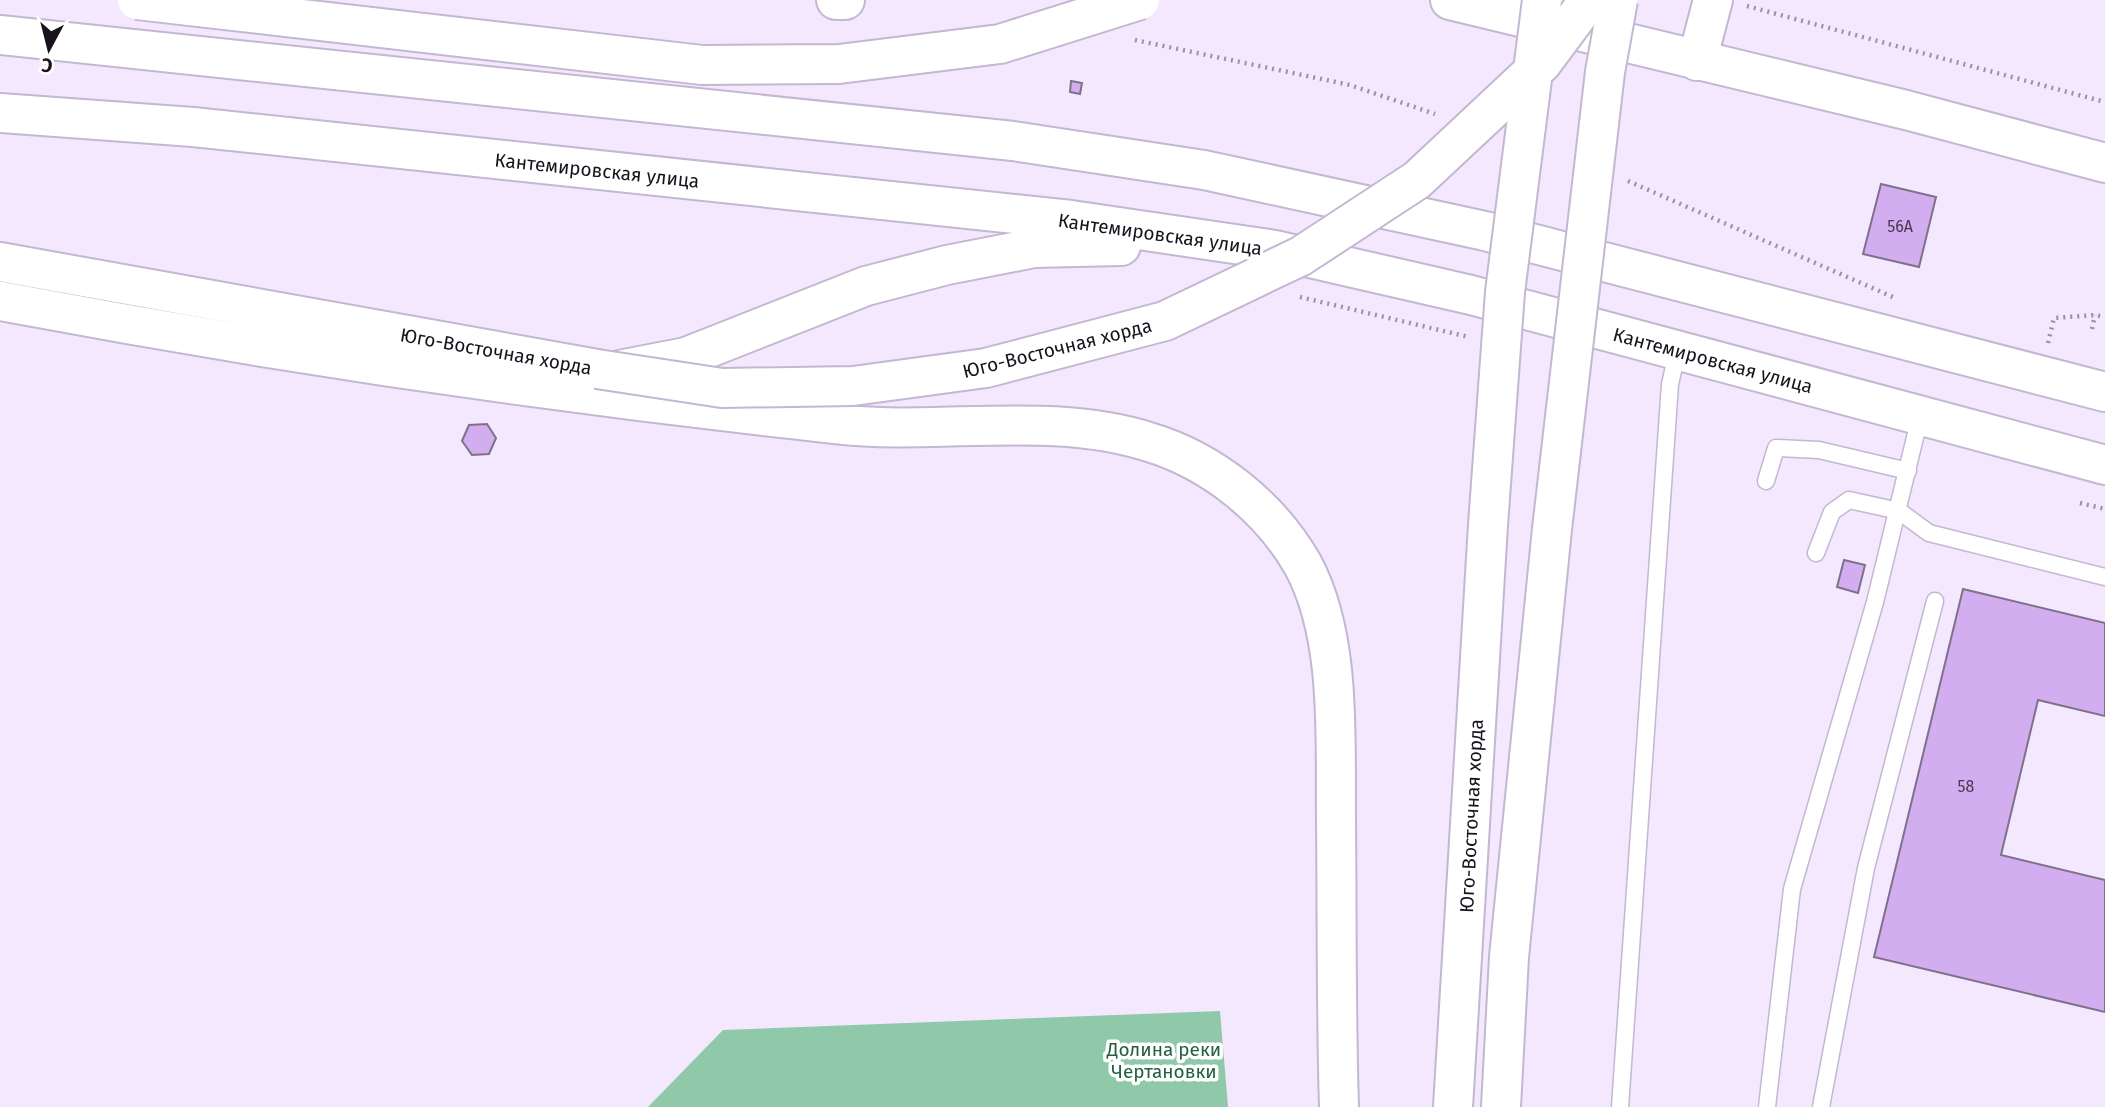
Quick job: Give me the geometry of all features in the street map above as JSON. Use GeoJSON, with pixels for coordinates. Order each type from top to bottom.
{"type":"FeatureCollection","features":[{"type":"Feature","properties":{"kind":"main road"},"geometry":{"type":"LineString","coordinates":[[137,0],[500,44],[702,65],[730,65],[839,64],[1000,44],[1140,0]]}},
{"type":"Feature","properties":{"kind":"main road"},"geometry":{"type":"LineString","coordinates":[[836,0],[845,0]]}},
{"type":"Feature","properties":{"kind":"main road"},"geometry":{"type":"LineString","coordinates":[[1450,0],[1906,110],[2105,163]]}},
{"type":"Feature","properties":{"kind":"main road","name":"Юго-Восточная хорда"},"geometry":{"type":"LineString","coordinates":[[1453,1107],[1488,525],[1505,292],[1542,0]]}},
{"type":"Feature","properties":{"kind":"main road","name":"Юго-Восточная хорда"},"geometry":{"type":"LineString","coordinates":[[0,262],[597,369],[722,388],[853,386],[986,369],[1165,321],[1300,256],[1417,180],[1542,63],[1589,0]]}},
{"type":"Feature","properties":{"kind":"main road"},"geometry":{"type":"LineString","coordinates":[[1501,1107],[1509,957],[1552,528],[1605,72],[1618,0]]}},
{"type":"Feature","properties":{"kind":"main road"},"geometry":{"type":"LineString","coordinates":[[1697,61],[1723,1]]}},
{"type":"Feature","properties":{"kind":"main road"},"geometry":{"type":"LineString","coordinates":[[0,35],[195,53],[1013,141],[1204,170],[1485,230],[2105,392]]}},
{"type":"Feature","properties":{"kind":"main road","name":"Кантемировская улица"},"geometry":{"type":"LineString","coordinates":[[0,113],[193,127],[1072,220],[1275,250],[1471,295],[2105,465]]}},
{"type":"Feature","properties":{"kind":"main road"},"geometry":{"type":"LineString","coordinates":[[478,380],[603,374],[686,357],[866,286],[947,265],[1034,248],[1121,246],[1275,250]]}},
{"type":"Feature","properties":{"kind":"main road"},"geometry":{"type":"LineString","coordinates":[[0,301],[134,326],[478,380],[854,426],[1097,428],[1153,443],[1217,472],[1260,510],[1303,565],[1326,629],[1334,709],[1339,1107]]}},
{"type":"Feature","properties":{"kind":"lane"},"geometry":{"type":"LineString","coordinates":[[1620,1107],[1670,384],[1678,350]]}},
{"type":"Feature","properties":{"kind":"lane"},"geometry":{"type":"LineString","coordinates":[[1767,1107],[1792,890],[1899,511],[1920,417]]}},
{"type":"Feature","properties":{"kind":"lane"},"geometry":{"type":"LineString","coordinates":[[1766,481],[1776,448],[1819,450],[1908,471]]}},
{"type":"Feature","properties":{"kind":"lane"},"geometry":{"type":"LineString","coordinates":[[1816,553],[1832,512],[1849,500],[1899,511],[1929,533],[2105,578]]}},
{"type":"Feature","properties":{"kind":"lane"},"geometry":{"type":"LineString","coordinates":[[1821,1107],[1866,868],[1935,601]]}},
{"type":"Feature","properties":{"kind":"path"},"geometry":{"type":"LineString","coordinates":[[1723,1],[2105,102]]}},
{"type":"Feature","properties":{"kind":"path"},"geometry":{"type":"LineString","coordinates":[[2092,328],[2095,315]]}},
{"type":"Feature","properties":{"kind":"path"},"geometry":{"type":"LineString","coordinates":[[2080,503],[2105,509]]}},
{"type":"Feature","properties":{"kind":"green space","name":"Долина реки Чертановки"},"geometry":{"type":"Polygon","coordinates":[[[1220,1011],[1228,1107],[648,1107],[723,1030],[1220,1011]]]}},
{"type":"Feature","properties":{"kind":"building"},"geometry":{"type":"Polygon","coordinates":[[[1071,81],[1082,83],[1080,94],[1070,92],[1071,81]]]}},
{"type":"Feature","properties":{"kind":"building"},"geometry":{"type":"Polygon","coordinates":[[[1881,184],[1936,197],[1919,267],[1863,254],[1881,184]]]}},
{"type":"Feature","properties":{"kind":"building"},"geometry":{"type":"Polygon","coordinates":[[[487,424],[496,438],[489,454],[472,455],[462,441],[469,425],[487,424]]]}},
{"type":"Feature","properties":{"kind":"building"},"geometry":{"type":"Polygon","coordinates":[[[1844,560],[1865,565],[1858,593],[1837,587],[1844,560]]]}},
{"type":"Feature","properties":{"kind":"building"},"geometry":{"type":"Polygon","coordinates":[[[1963,589],[2105,623],[2105,716],[2038,700],[2001,855],[2105,880],[2105,1012],[1874,957],[1963,589]]]}}]}
